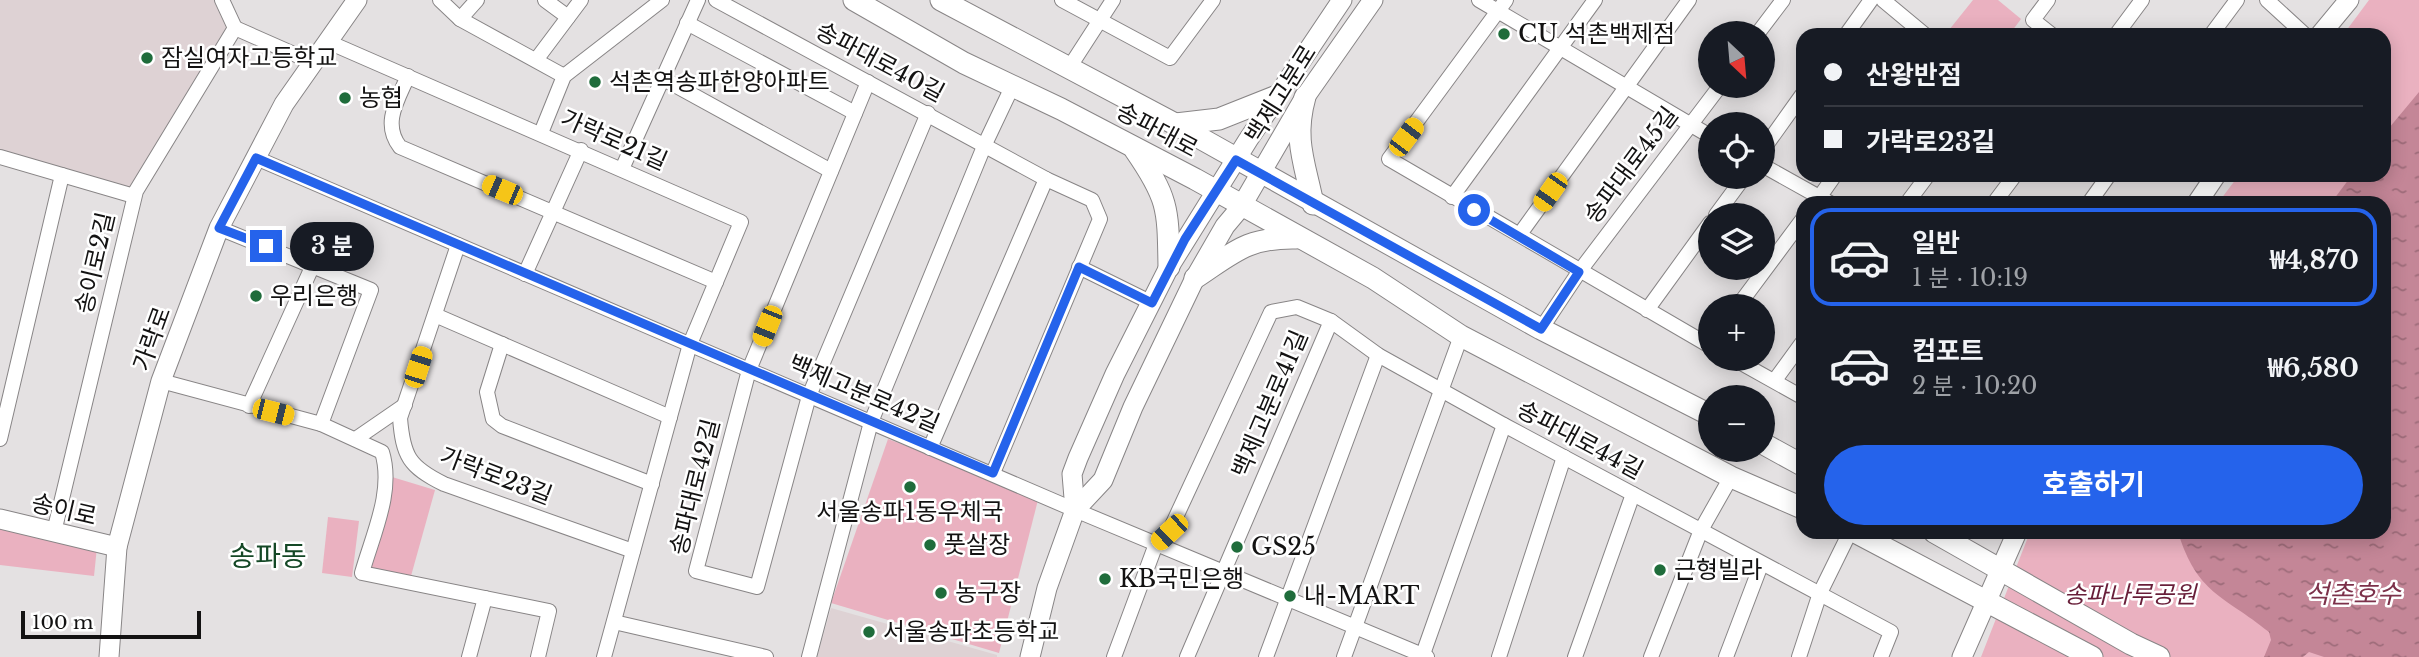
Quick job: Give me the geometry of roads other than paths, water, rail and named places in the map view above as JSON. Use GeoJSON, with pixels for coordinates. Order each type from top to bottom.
{"type":"FeatureCollection","features":[{"type":"Feature","properties":{"kind":"main road","name":"가락로"},"geometry":{"type":"LineString","coordinates":[[108,657],[117,547],[162,382],[219,228],[284,104],[356,0]]}},
{"type":"Feature","properties":{"kind":"main road","name":"송파대로"},"geometry":{"type":"LineString","coordinates":[[853,0],[1373,278],[1461,336],[1731,477],[1796,505]]}},
{"type":"Feature","properties":{"kind":"main road","name":"송파대로"},"geometry":{"type":"LineString","coordinates":[[941,0],[1175,124],[1313,204],[1541,329],[1698,409]]}},
{"type":"Feature","properties":{"kind":"main road","name":"백제고분로"},"geometry":{"type":"LineString","coordinates":[[1075,510],[1072,474],[1078,457],[1115,374],[1169,267],[1277,96],[1342,0]]}},
{"type":"Feature","properties":{"kind":"main road","name":"백제고분로"},"geometry":{"type":"LineString","coordinates":[[1030,657],[1047,588],[1075,510],[1103,480],[1133,407],[1195,278],[1305,97],[1373,0]]}},
{"type":"Feature","properties":{"kind":"main road"},"geometry":{"type":"LineString","coordinates":[[2326,28],[2349,0]]}},
{"type":"Feature","properties":{"kind":"main road"},"geometry":{"type":"LineString","coordinates":[[1175,124],[1219,119],[1277,96]]}},
{"type":"Feature","properties":{"kind":"main road"},"geometry":{"type":"LineString","coordinates":[[1305,97],[1300,116],[1300,158],[1313,204]]}},
{"type":"Feature","properties":{"kind":"main road"},"geometry":{"type":"LineString","coordinates":[[1134,148],[1159,185],[1166,203],[1169,267]]}},
{"type":"Feature","properties":{"kind":"main road"},"geometry":{"type":"LineString","coordinates":[[1195,278],[1251,243],[1268,238],[1301,239]]}},
{"type":"Feature","properties":{"kind":"main road"},"geometry":{"type":"LineString","coordinates":[[1775,450],[1796,461]]}},
{"type":"Feature","properties":{"kind":"main road","name":"송이로"},"geometry":{"type":"LineString","coordinates":[[0,519],[117,547]]}},
{"type":"Feature","properties":{"kind":"main road"},"geometry":{"type":"LineString","coordinates":[[1867,539],[2092,657]]}},
{"type":"Feature","properties":{"kind":"main road"},"geometry":{"type":"LineString","coordinates":[[1947,539],[2131,644],[2159,657]]}},
{"type":"Feature","properties":{"kind":"main road"},"geometry":{"type":"LineString","coordinates":[[1962,657],[2014,539]]}},
{"type":"Feature","properties":{"kind":"street"},"geometry":{"type":"LineString","coordinates":[[222,0],[235,28],[312,62]]}},
{"type":"Feature","properties":{"kind":"street"},"geometry":{"type":"LineString","coordinates":[[440,0],[460,19],[564,76]]}},
{"type":"Feature","properties":{"kind":"street"},"geometry":{"type":"LineString","coordinates":[[460,19],[477,0]]}},
{"type":"Feature","properties":{"kind":"street"},"geometry":{"type":"LineString","coordinates":[[545,0],[568,17]]}},
{"type":"Feature","properties":{"kind":"street"},"geometry":{"type":"LineString","coordinates":[[536,60],[581,0]]}},
{"type":"Feature","properties":{"kind":"street"},"geometry":{"type":"LineString","coordinates":[[541,134],[564,76],[662,0]]}},
{"type":"Feature","properties":{"kind":"street"},"geometry":{"type":"LineString","coordinates":[[622,169],[698,0]]}},
{"type":"Feature","properties":{"kind":"street","name":"송파대로40길"},"geometry":{"type":"LineString","coordinates":[[716,0],[985,144]]}},
{"type":"Feature","properties":{"kind":"street"},"geometry":{"type":"LineString","coordinates":[[1062,0],[1170,58],[1213,0]]}},
{"type":"Feature","properties":{"kind":"street"},"geometry":{"type":"LineString","coordinates":[[1069,68],[1113,0]]}},
{"type":"Feature","properties":{"kind":"street"},"geometry":{"type":"LineString","coordinates":[[1479,0],[1502,6],[1559,48],[1698,129]]}},
{"type":"Feature","properties":{"kind":"street"},"geometry":{"type":"LineString","coordinates":[[1452,197],[1595,0]]}},
{"type":"Feature","properties":{"kind":"street"},"geometry":{"type":"LineString","coordinates":[[1520,234],[1689,0]]}},
{"type":"Feature","properties":{"kind":"street"},"geometry":{"type":"LineString","coordinates":[[1767,21],[1783,0]]}},
{"type":"Feature","properties":{"kind":"street"},"geometry":{"type":"LineString","coordinates":[[1851,28],[1871,0]]}},
{"type":"Feature","properties":{"kind":"street"},"geometry":{"type":"LineString","coordinates":[[1883,0],[1917,28]]}},
{"type":"Feature","properties":{"kind":"street"},"geometry":{"type":"LineString","coordinates":[[2043,28],[2033,20],[2048,0]]}},
{"type":"Feature","properties":{"kind":"street"},"geometry":{"type":"LineString","coordinates":[[2121,28],[2142,0]]}},
{"type":"Feature","properties":{"kind":"street"},"geometry":{"type":"LineString","coordinates":[[2216,28],[2237,0]]}},
{"type":"Feature","properties":{"kind":"street"},"geometry":{"type":"LineString","coordinates":[[2267,0],[2297,28]]}},
{"type":"Feature","properties":{"kind":"street"},"geometry":{"type":"LineString","coordinates":[[1502,6],[1389,159],[1520,234],[1579,272],[1698,339]]}},
{"type":"Feature","properties":{"kind":"street"},"geometry":{"type":"LineString","coordinates":[[687,23],[855,113]]}},
{"type":"Feature","properties":{"kind":"street","name":"송이로2길"},"geometry":{"type":"LineString","coordinates":[[54,532],[134,197],[235,28]]}},
{"type":"Feature","properties":{"kind":"street","name":"가락로21길"},"geometry":{"type":"LineString","coordinates":[[326,41],[741,222],[690,345],[604,657]]}},
{"type":"Feature","properties":{"kind":"street"},"geometry":{"type":"LineString","coordinates":[[408,76],[391,117],[392,136],[400,147],[716,282]]}},
{"type":"Feature","properties":{"kind":"street"},"geometry":{"type":"LineString","coordinates":[[663,79],[831,171]]}},
{"type":"Feature","properties":{"kind":"street","name":"송파대로42길"},"geometry":{"type":"LineString","coordinates":[[868,82],[749,370],[696,571],[757,587],[809,396],[928,113]]}},
{"type":"Feature","properties":{"kind":"street"},"geometry":{"type":"LineString","coordinates":[[808,657],[871,422],[985,144],[1012,87]]}},
{"type":"Feature","properties":{"kind":"street","name":"송파대로45길"},"geometry":{"type":"LineString","coordinates":[[1541,329],[1579,272],[1711,98]]}},
{"type":"Feature","properties":{"kind":"street"},"geometry":{"type":"LineString","coordinates":[[1775,133],[1796,103]]}},
{"type":"Feature","properties":{"kind":"street"},"geometry":{"type":"LineString","coordinates":[[985,144],[1046,179],[1092,200],[1100,219],[993,473]]}},
{"type":"Feature","properties":{"kind":"street"},"geometry":{"type":"LineString","coordinates":[[525,274],[580,150]]}},
{"type":"Feature","properties":{"kind":"street"},"geometry":{"type":"LineString","coordinates":[[0,157],[134,197]]}},
{"type":"Feature","properties":{"kind":"street","name":"백제고분로42길"},"geometry":{"type":"LineString","coordinates":[[256,158],[1075,510]]}},
{"type":"Feature","properties":{"kind":"street"},"geometry":{"type":"LineString","coordinates":[[1775,173],[1813,196]]}},
{"type":"Feature","properties":{"kind":"street"},"geometry":{"type":"LineString","coordinates":[[0,439],[62,175]]}},
{"type":"Feature","properties":{"kind":"street"},"geometry":{"type":"LineString","coordinates":[[930,448],[1046,179]]}},
{"type":"Feature","properties":{"kind":"street"},"geometry":{"type":"LineString","coordinates":[[219,228],[371,290],[321,424]]}},
{"type":"Feature","properties":{"kind":"street"},"geometry":{"type":"LineString","coordinates":[[1747,294],[1796,228]]}},
{"type":"Feature","properties":{"kind":"street"},"geometry":{"type":"LineString","coordinates":[[1647,310],[1698,240]]}},
{"type":"Feature","properties":{"kind":"street","name":"가락로23길"},"geometry":{"type":"LineString","coordinates":[[458,245],[400,418],[402,445],[411,462],[425,475],[633,551]]}},
{"type":"Feature","properties":{"kind":"street"},"geometry":{"type":"LineString","coordinates":[[249,406],[313,265]]}},
{"type":"Feature","properties":{"kind":"street"},"geometry":{"type":"LineString","coordinates":[[1079,267],[1152,303]]}},
{"type":"Feature","properties":{"kind":"street","name":"백제고분로41길"},"geometry":{"type":"LineString","coordinates":[[1114,657],[1156,544],[1169,532],[1271,312],[1297,307],[1331,321],[1187,657]]}},
{"type":"Feature","properties":{"kind":"street"},"geometry":{"type":"LineString","coordinates":[[435,315],[670,417]]}},
{"type":"Feature","properties":{"kind":"street","name":"송파대로44길"},"geometry":{"type":"LineString","coordinates":[[1331,321],[1378,355],[1761,565],[1820,593]]}},
{"type":"Feature","properties":{"kind":"street"},"geometry":{"type":"LineString","coordinates":[[1343,657],[1461,336]]}},
{"type":"Feature","properties":{"kind":"street","name":"가락로23길"},"geometry":{"type":"LineString","coordinates":[[502,344],[487,392],[493,419],[502,426],[652,484]]}},
{"type":"Feature","properties":{"kind":"street"},"geometry":{"type":"LineString","coordinates":[[1774,380],[1796,351]]}},
{"type":"Feature","properties":{"kind":"street"},"geometry":{"type":"LineString","coordinates":[[1266,657],[1286,596],[1378,355]]}},
{"type":"Feature","properties":{"kind":"street"},"geometry":{"type":"LineString","coordinates":[[1757,371],[1796,393]]}},
{"type":"Feature","properties":{"kind":"street"},"geometry":{"type":"LineString","coordinates":[[162,382],[321,424],[357,438],[382,452],[388,471],[362,573],[549,611],[538,657]]}},
{"type":"Feature","properties":{"kind":"street"},"geometry":{"type":"LineString","coordinates":[[357,438],[405,405]]}},
{"type":"Feature","properties":{"kind":"street"},"geometry":{"type":"LineString","coordinates":[[1075,510],[1424,656],[1504,425]]}},
{"type":"Feature","properties":{"kind":"street"},"geometry":{"type":"LineString","coordinates":[[1499,657],[1564,457]]}},
{"type":"Feature","properties":{"kind":"street"},"geometry":{"type":"LineString","coordinates":[[1651,657],[1701,530],[1731,477]]}},
{"type":"Feature","properties":{"kind":"street"},"geometry":{"type":"LineString","coordinates":[[1575,657],[1633,494]]}},
{"type":"Feature","properties":{"kind":"street"},"geometry":{"type":"LineString","coordinates":[[1798,657],[1820,593],[1849,539]]}},
{"type":"Feature","properties":{"kind":"street"},"geometry":{"type":"LineString","coordinates":[[1726,657],[1761,565]]}},
{"type":"Feature","properties":{"kind":"street"},"geometry":{"type":"LineString","coordinates":[[1820,593],[1891,632],[1881,657]]}},
{"type":"Feature","properties":{"kind":"street"},"geometry":{"type":"LineString","coordinates":[[469,657],[485,598]]}},
{"type":"Feature","properties":{"kind":"street"},"geometry":{"type":"LineString","coordinates":[[614,622],[766,657]]}},
{"type":"Feature","properties":{"kind":"water","name":"석촌호수"},"geometry":{"type":"Polygon","coordinates":[[[2419,92],[2419,657],[2324,657],[2309,652],[2303,657],[2264,657],[2271,640],[2269,632],[2203,581],[2185,553],[2180,539],[2391,539],[2391,196],[2336,196],[2347,182],[2391,182],[2391,126],[2419,92]]]}},
{"type":"Feature","properties":{"kind":"place","name":"CU 석촌백제점"},"geometry":{"type":"Point","coordinates":[1504,34]}},
{"type":"Feature","properties":{"kind":"place","name":"잠실여자고등학교"},"geometry":{"type":"Point","coordinates":[147,58]}},
{"type":"Feature","properties":{"kind":"place","name":"석촌역송파한양아파트"},"geometry":{"type":"Point","coordinates":[595,82]}},
{"type":"Feature","properties":{"kind":"place","name":"농협"},"geometry":{"type":"Point","coordinates":[345,98]}},
{"type":"Feature","properties":{"kind":"place","name":"우리은행"},"geometry":{"type":"Point","coordinates":[256,296]}},
{"type":"Feature","properties":{"kind":"place","name":"서울송파1동우체국"},"geometry":{"type":"Point","coordinates":[910,487]}},
{"type":"Feature","properties":{"kind":"place","name":"풋살장"},"geometry":{"type":"Point","coordinates":[930,545]}},
{"type":"Feature","properties":{"kind":"place","name":"GS25"},"geometry":{"type":"Point","coordinates":[1237,547]}},
{"type":"Feature","properties":{"kind":"place","name":"근형빌라"},"geometry":{"type":"Point","coordinates":[1660,570]}},
{"type":"Feature","properties":{"kind":"place","name":"KB국민은행"},"geometry":{"type":"Point","coordinates":[1105,579]}},
{"type":"Feature","properties":{"kind":"place","name":"농구장"},"geometry":{"type":"Point","coordinates":[941,593]}},
{"type":"Feature","properties":{"kind":"place","name":"내-MART"},"geometry":{"type":"Point","coordinates":[1290,596]}},
{"type":"Feature","properties":{"kind":"place","name":"서울송파초등학교"},"geometry":{"type":"Point","coordinates":[869,632]}},
{"type":"Feature","properties":{"kind":"district","name":"송파동"},"geometry":{"type":"Point","coordinates":[268,556]}},
{"type":"Feature","properties":{"kind":"park label","name":"송파나루공원"},"geometry":{"type":"Point","coordinates":[2130,595]}}]}
